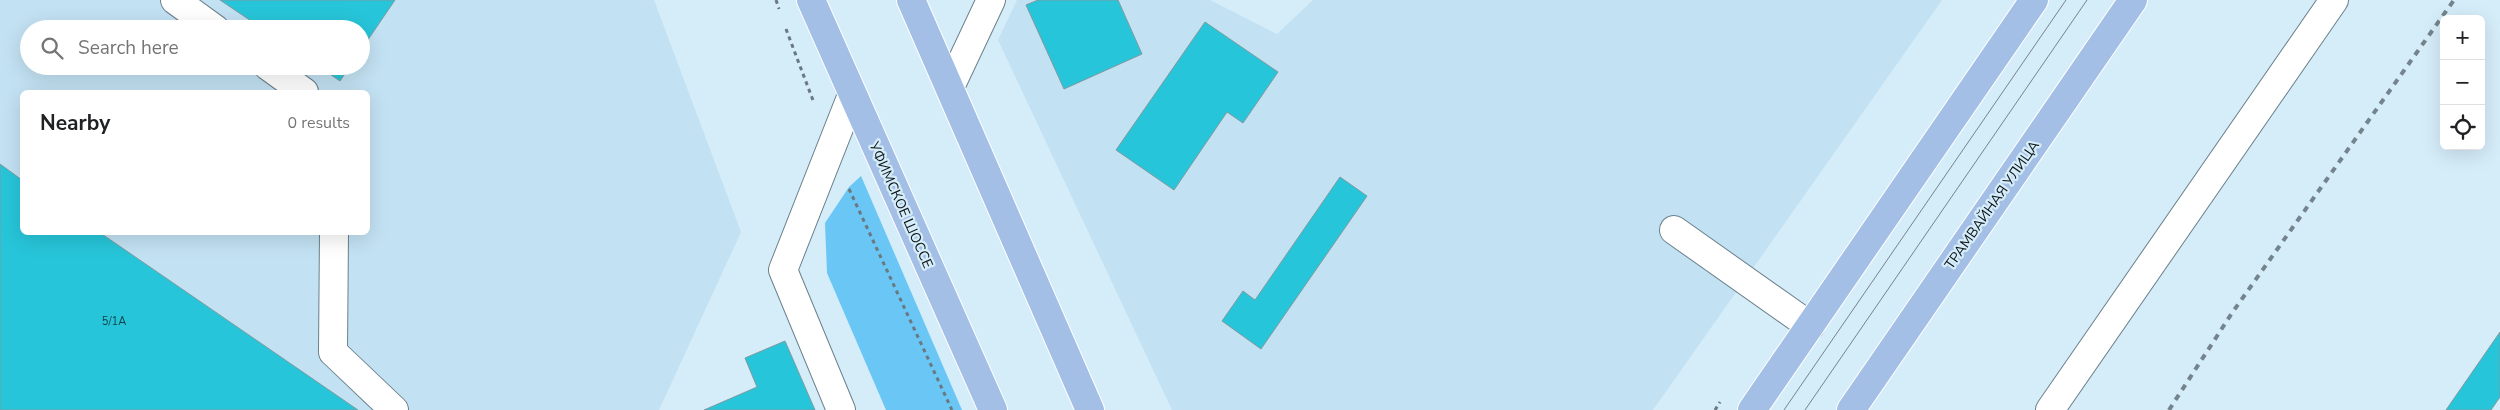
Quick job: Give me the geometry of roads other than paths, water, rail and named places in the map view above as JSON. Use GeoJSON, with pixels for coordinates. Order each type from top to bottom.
{"type":"FeatureCollection","features":[{"type":"Feature","properties":{"kind":"main road","name":"УФИМСКОЕ ШОССЕ"},"geometry":{"type":"LineString","coordinates":[[811,0],[993,410]]}},
{"type":"Feature","properties":{"kind":"main road"},"geometry":{"type":"LineString","coordinates":[[911,0],[1090,410]]}},
{"type":"Feature","properties":{"kind":"main road"},"geometry":{"type":"LineString","coordinates":[[1752,410],[2034,0]]}},
{"type":"Feature","properties":{"kind":"main road","name":"ТРАМВАЙНАЯ УЛИЦА"},"geometry":{"type":"LineString","coordinates":[[1851,410],[2134,0]]}},
{"type":"Feature","properties":{"kind":"lane"},"geometry":{"type":"LineString","coordinates":[[175,0],[203,20]]}},
{"type":"Feature","properties":{"kind":"lane"},"geometry":{"type":"LineString","coordinates":[[950,87],[990,0]]}},
{"type":"Feature","properties":{"kind":"lane"},"geometry":{"type":"LineString","coordinates":[[2050,410],[2334,0]]}},
{"type":"Feature","properties":{"kind":"lane"},"geometry":{"type":"LineString","coordinates":[[280,75],[301,90]]}},
{"type":"Feature","properties":{"kind":"lane"},"geometry":{"type":"LineString","coordinates":[[841,410],[783,270],[852,95]]}},
{"type":"Feature","properties":{"kind":"lane"},"geometry":{"type":"LineString","coordinates":[[1674,230],[1810,326]]}},
{"type":"Feature","properties":{"kind":"lane"},"geometry":{"type":"LineString","coordinates":[[334,235],[333,352],[394,410]]}},
{"type":"Feature","properties":{"kind":"tram line"},"geometry":{"type":"LineString","coordinates":[[1784,410],[2066,0]]}},
{"type":"Feature","properties":{"kind":"tram line"},"geometry":{"type":"LineString","coordinates":[[1805,410],[2087,0]]}},
{"type":"Feature","properties":{"kind":"railway"},"geometry":{"type":"LineString","coordinates":[[2169,410],[2232,313],[2454,0]]}}]}
